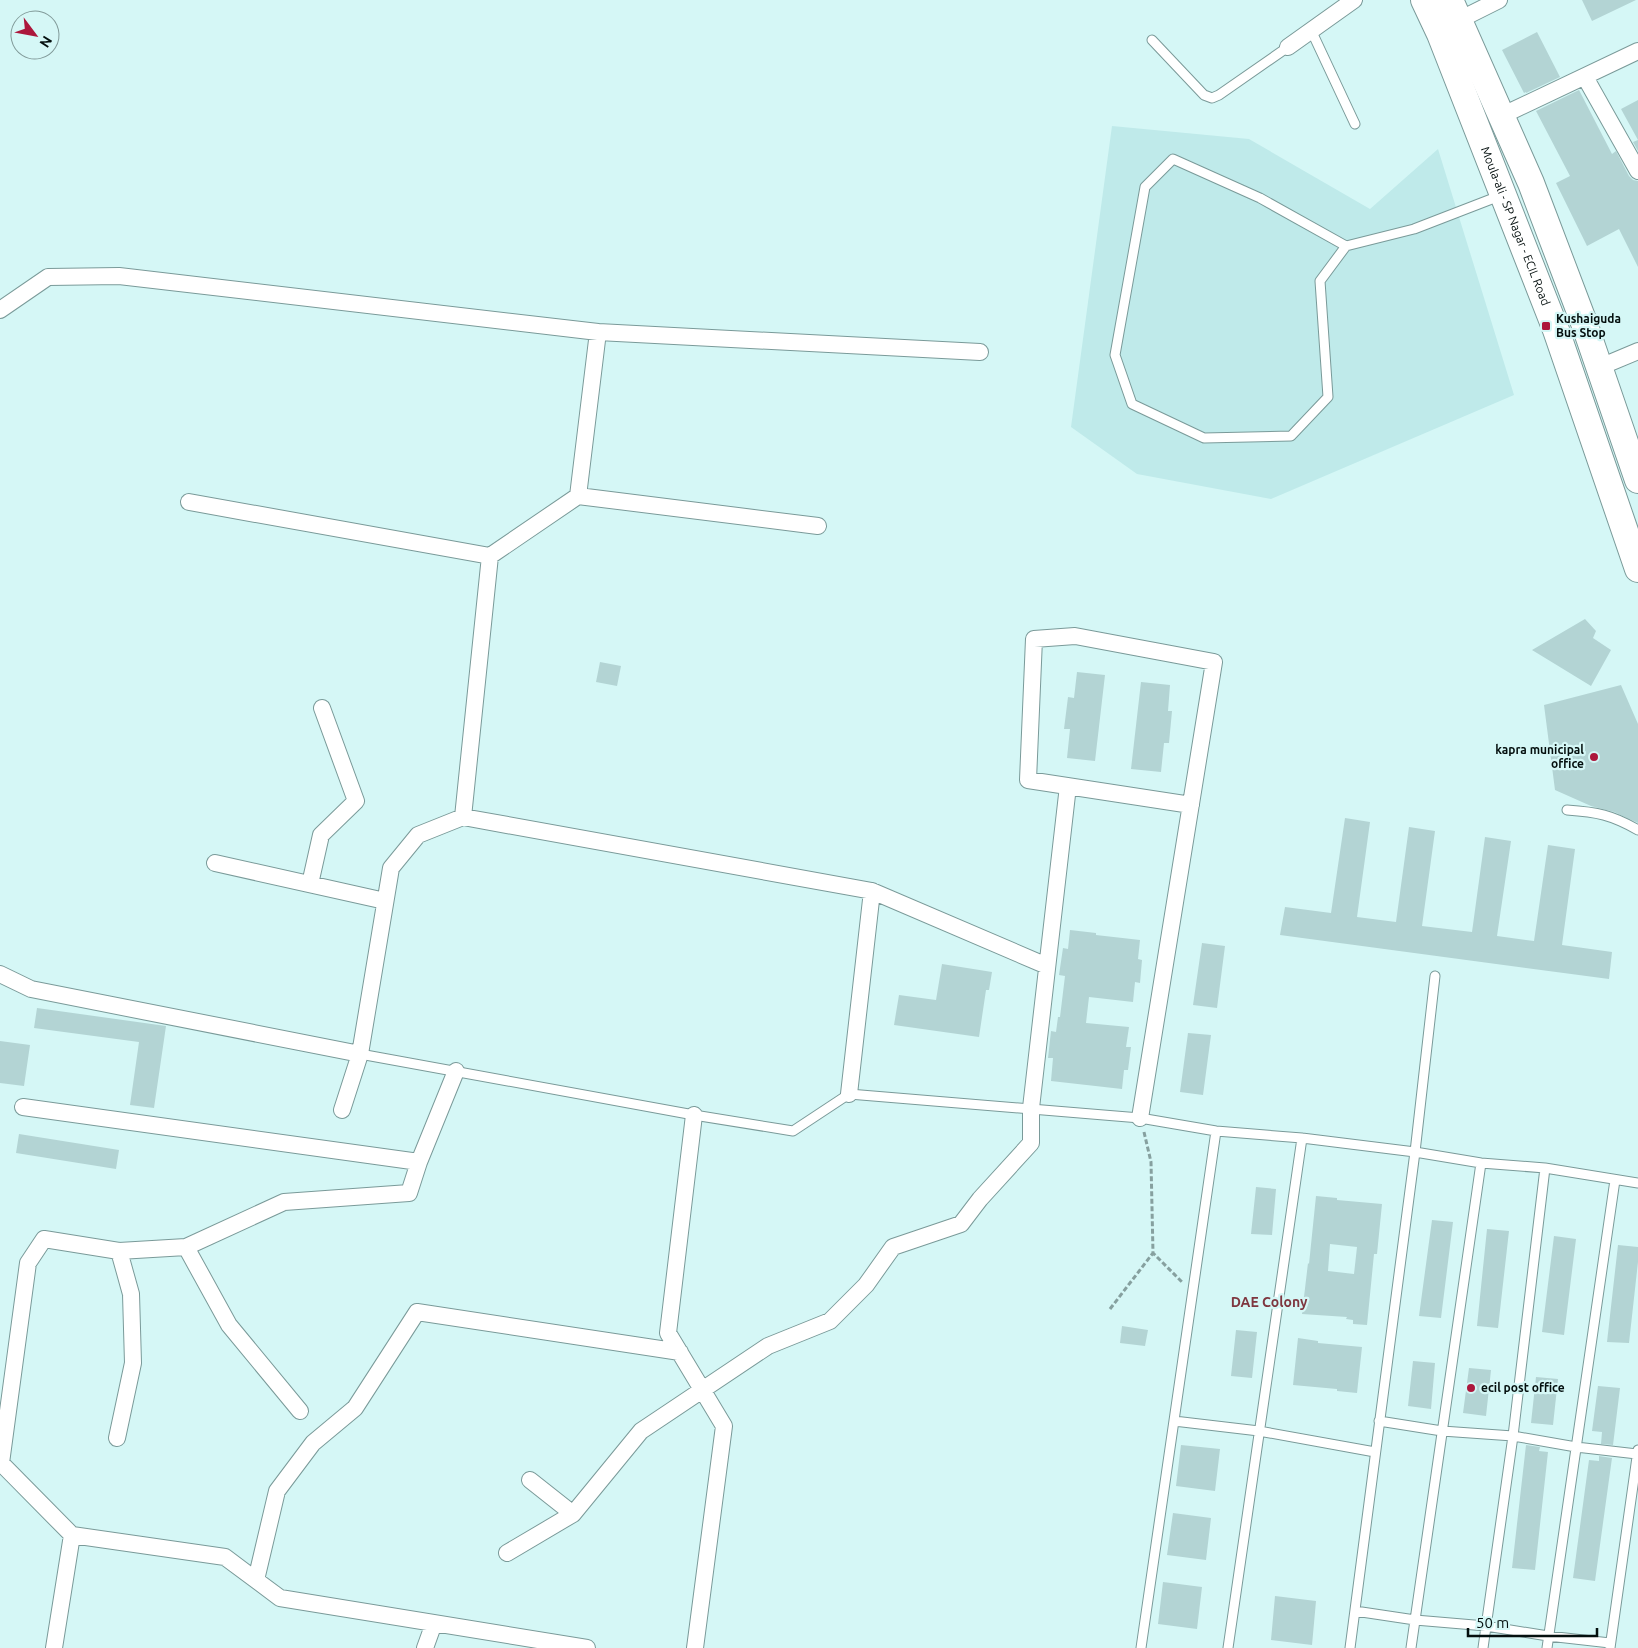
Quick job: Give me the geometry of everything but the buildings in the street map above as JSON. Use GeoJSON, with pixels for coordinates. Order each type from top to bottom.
{"type":"FeatureCollection","features":[{"type":"Feature","properties":{"kind":"main road","name":"Moula-ali - SP Nagar - ECIL Road"},"geometry":{"type":"LineString","coordinates":[[1424,0],[1511,191],[1600,367],[1638,480]]}},
{"type":"Feature","properties":{"kind":"main road","name":"Moula-ali - SP Nagar - ECIL Road"},"geometry":{"type":"LineString","coordinates":[[1455,10],[1501,116],[1511,191],[1556,330],[1638,569]]}},
{"type":"Feature","properties":{"kind":"street"},"geometry":{"type":"LineString","coordinates":[[1288,47],[1354,0]]}},
{"type":"Feature","properties":{"kind":"street"},"geometry":{"type":"LineString","coordinates":[[1455,10],[1499,0]]}},
{"type":"Feature","properties":{"kind":"street"},"geometry":{"type":"LineString","coordinates":[[1501,116],[1638,51]]}},
{"type":"Feature","properties":{"kind":"street"},"geometry":{"type":"LineString","coordinates":[[1585,77],[1638,171]]}},
{"type":"Feature","properties":{"kind":"street"},"geometry":{"type":"LineString","coordinates":[[0,310],[48,278],[119,276],[598,332],[980,352]]}},
{"type":"Feature","properties":{"kind":"street"},"geometry":{"type":"LineString","coordinates":[[578,496],[598,332]]}},
{"type":"Feature","properties":{"kind":"street"},"geometry":{"type":"LineString","coordinates":[[1600,367],[1638,351]]}},
{"type":"Feature","properties":{"kind":"street"},"geometry":{"type":"LineString","coordinates":[[189,502],[490,556],[578,496],[818,526]]}},
{"type":"Feature","properties":{"kind":"street"},"geometry":{"type":"LineString","coordinates":[[463,817],[490,556]]}},
{"type":"Feature","properties":{"kind":"street"},"geometry":{"type":"LineString","coordinates":[[1140,1118],[1214,662],[1076,636],[1034,638],[1028,780],[1190,805]]}},
{"type":"Feature","properties":{"kind":"street"},"geometry":{"type":"LineString","coordinates":[[310,884],[321,835],[356,801],[322,708]]}},
{"type":"Feature","properties":{"kind":"street"},"geometry":{"type":"LineString","coordinates":[[507,1552],[573,1514],[640,1431],[768,1346],[830,1321],[866,1285],[892,1247],[961,1224],[980,1199],[1031,1143],[1031,1108],[1068,786]]}},
{"type":"Feature","properties":{"kind":"street"},"geometry":{"type":"LineString","coordinates":[[342,1110],[360,1054],[391,868],[418,835],[463,817],[872,891],[1047,966]]}},
{"type":"Feature","properties":{"kind":"street"},"geometry":{"type":"LineString","coordinates":[[215,864],[385,901]]}},
{"type":"Feature","properties":{"kind":"street"},"geometry":{"type":"LineString","coordinates":[[849,1094],[872,891]]}},
{"type":"Feature","properties":{"kind":"street"},"geometry":{"type":"LineString","coordinates":[[0,974],[31,989],[360,1054]]}},
{"type":"Feature","properties":{"kind":"street"},"geometry":{"type":"LineString","coordinates":[[456,1072],[419,1162],[409,1193],[284,1202],[186,1247],[119,1251],[44,1239],[28,1263],[1,1463],[72,1534],[225,1557],[280,1598],[587,1648]]}},
{"type":"Feature","properties":{"kind":"street"},"geometry":{"type":"LineString","coordinates":[[23,1107],[419,1162]]}},
{"type":"Feature","properties":{"kind":"street"},"geometry":{"type":"LineString","coordinates":[[694,1115],[668,1333],[724,1426],[695,1648]]}},
{"type":"Feature","properties":{"kind":"street"},"geometry":{"type":"LineString","coordinates":[[186,1247],[229,1325],[300,1411]]}},
{"type":"Feature","properties":{"kind":"street"},"geometry":{"type":"LineString","coordinates":[[117,1438],[133,1362],[131,1294],[119,1251]]}},
{"type":"Feature","properties":{"kind":"street"},"geometry":{"type":"LineString","coordinates":[[256,1580],[278,1491],[314,1443],[355,1408],[417,1312],[680,1352]]}},
{"type":"Feature","properties":{"kind":"street"},"geometry":{"type":"LineString","coordinates":[[530,1480],[573,1514]]}},
{"type":"Feature","properties":{"kind":"street"},"geometry":{"type":"LineString","coordinates":[[54,1648],[72,1534]]}},
{"type":"Feature","properties":{"kind":"street"},"geometry":{"type":"LineString","coordinates":[[425,1648],[434,1623]]}},
{"type":"Feature","properties":{"kind":"lane"},"geometry":{"type":"LineString","coordinates":[[1312,30],[1355,124]]}},
{"type":"Feature","properties":{"kind":"lane"},"geometry":{"type":"LineString","coordinates":[[1152,40],[1204,95],[1212,98],[1288,47]]}},
{"type":"Feature","properties":{"kind":"lane"},"geometry":{"type":"LineString","coordinates":[[1346,246],[1260,198],[1173,159],[1145,187],[1115,355],[1132,404],[1204,438],[1291,436],[1328,396],[1320,281],[1346,246],[1414,230],[1511,191]]}},
{"type":"Feature","properties":{"kind":"lane"},"geometry":{"type":"LineString","coordinates":[[1567,810],[1590,811],[1619,819],[1638,830]]}},
{"type":"Feature","properties":{"kind":"lane"},"geometry":{"type":"LineString","coordinates":[[1350,1648],[1415,1152],[1435,976]]}},
{"type":"Feature","properties":{"kind":"lane"},"geometry":{"type":"LineString","coordinates":[[360,1054],[694,1115],[793,1130],[849,1094],[1140,1118],[1216,1132],[1302,1138],[1415,1152],[1481,1163],[1545,1168],[1638,1183]]}},
{"type":"Feature","properties":{"kind":"lane"},"geometry":{"type":"LineString","coordinates":[[1141,1648],[1216,1132]]}},
{"type":"Feature","properties":{"kind":"lane"},"geometry":{"type":"LineString","coordinates":[[1228,1648],[1302,1138]]}},
{"type":"Feature","properties":{"kind":"lane"},"geometry":{"type":"LineString","coordinates":[[1411,1648],[1481,1163]]}},
{"type":"Feature","properties":{"kind":"lane"},"geometry":{"type":"LineString","coordinates":[[1483,1648],[1513,1436],[1545,1168]]}},
{"type":"Feature","properties":{"kind":"lane"},"geometry":{"type":"LineString","coordinates":[[1547,1648],[1614,1180]]}},
{"type":"Feature","properties":{"kind":"lane"},"geometry":{"type":"LineString","coordinates":[[1174,1421],[1259,1431],[1375,1452]]}},
{"type":"Feature","properties":{"kind":"lane"},"geometry":{"type":"LineString","coordinates":[[1380,1421],[1442,1431],[1513,1436],[1576,1447],[1637,1454]]}},
{"type":"Feature","properties":{"kind":"lane"},"geometry":{"type":"LineString","coordinates":[[1354,1611],[1415,1620],[1486,1626],[1610,1646],[1638,1450]]}},
{"type":"Feature","properties":{"kind":"path"},"geometry":{"type":"LineString","coordinates":[[1110,1309],[1153,1254],[1152,1162],[1140,1118]]}},
{"type":"Feature","properties":{"kind":"path"},"geometry":{"type":"LineString","coordinates":[[1153,1254],[1192,1291]]}},
{"type":"Feature","properties":{"kind":"shaded area"},"geometry":{"type":"Polygon","coordinates":[[[1112,126],[1249,139],[1370,209],[1438,149],[1514,395],[1271,499],[1137,474],[1071,427],[1112,126]]]}},
{"type":"Feature","properties":{"kind":"place","name":"Kushaiguda Bus Stop"},"geometry":{"type":"Point","coordinates":[1546,326]}},
{"type":"Feature","properties":{"kind":"place","name":"kapra municipal office"},"geometry":{"type":"Point","coordinates":[1594,757]}},
{"type":"Feature","properties":{"kind":"place","name":"ecil post office"},"geometry":{"type":"Point","coordinates":[1471,1388]}},
{"type":"Feature","properties":{"kind":"district","name":"DAE Colony"},"geometry":{"type":"Point","coordinates":[1269,1302]}}]}
